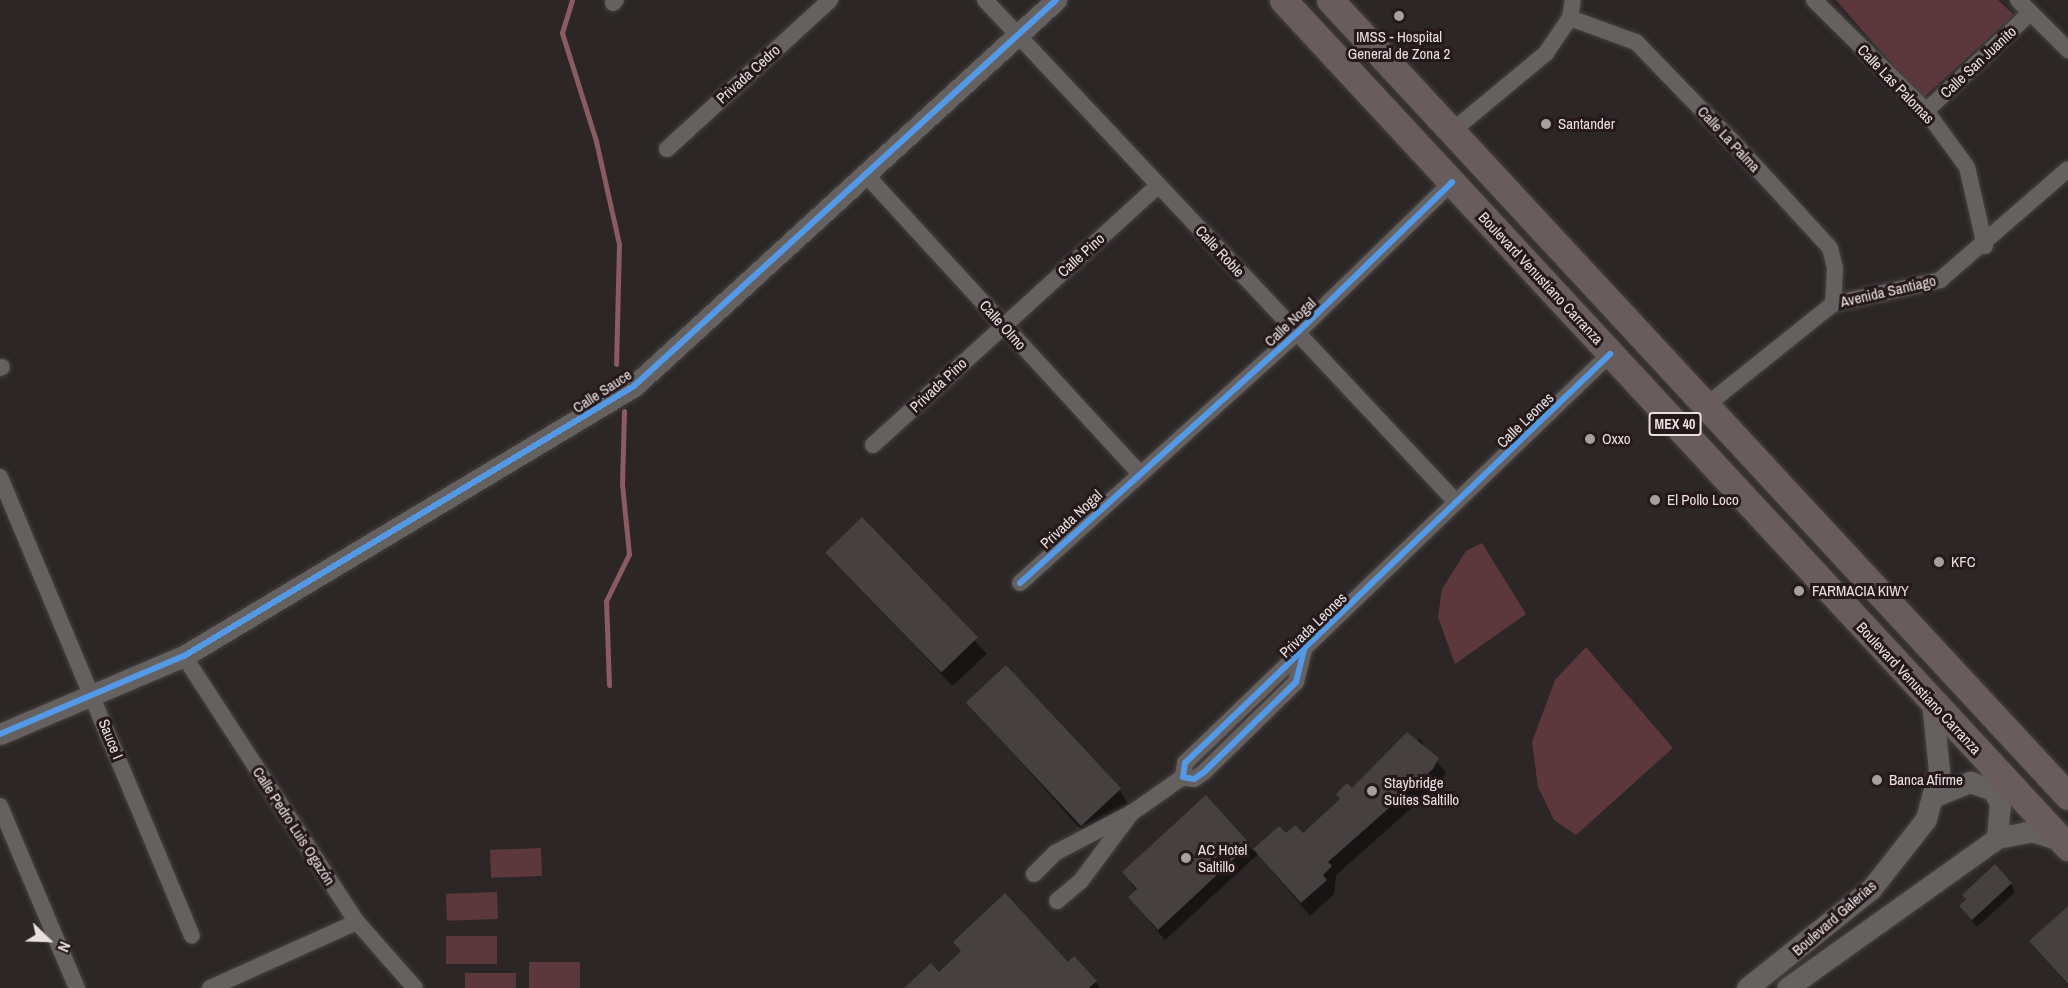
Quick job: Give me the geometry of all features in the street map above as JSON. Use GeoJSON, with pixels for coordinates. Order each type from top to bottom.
{"type":"FeatureCollection","features":[{"type":"Feature","properties":{"kind":"main road","name":"Boulevard Venustiano Carranza"},"geometry":{"type":"LineString","coordinates":[[1283,0],[2066,844]]}},
{"type":"Feature","properties":{"kind":"main road","name":"Boulevard Venustiano Carranza"},"geometry":{"type":"LineString","coordinates":[[1330,0],[1703,408],[2068,796]]}},
{"type":"Feature","properties":{"kind":"street","name":"Privada Cedro"},"geometry":{"type":"LineString","coordinates":[[667,148],[830,0]]}},
{"type":"Feature","properties":{"kind":"street","name":"Calle Roble"},"geometry":{"type":"LineString","coordinates":[[985,0],[1456,502]]}},
{"type":"Feature","properties":{"kind":"street","name":"Calle Sauce"},"geometry":{"type":"LineString","coordinates":[[0,734],[94,697],[184,656],[634,386],[868,177],[1056,0]]}},
{"type":"Feature","properties":{"kind":"street"},"geometry":{"type":"LineString","coordinates":[[1451,132],[1546,53],[1570,18],[1573,0]]}},
{"type":"Feature","properties":{"kind":"street"},"geometry":{"type":"LineString","coordinates":[[2018,0],[2068,50]]}},
{"type":"Feature","properties":{"kind":"street","name":"Calle Las Palomas"},"geometry":{"type":"LineString","coordinates":[[1819,3],[1926,111],[1967,167],[1985,246]]}},
{"type":"Feature","properties":{"kind":"street","name":"Calle San Juanito"},"geometry":{"type":"LineString","coordinates":[[1926,111],[2031,13]]}},
{"type":"Feature","properties":{"kind":"street","name":"Calle La Palma"},"geometry":{"type":"LineString","coordinates":[[1570,18],[1636,42],[1747,157],[1830,248],[1835,268],[1833,304]]}},
{"type":"Feature","properties":{"kind":"street","name":"Avenida Santiago"},"geometry":{"type":"LineString","coordinates":[[1703,408],[1833,304],[1926,285],[1985,246],[2068,169]]}},
{"type":"Feature","properties":{"kind":"street","name":"Calle Olmo"},"geometry":{"type":"LineString","coordinates":[[868,177],[1139,473]]}},
{"type":"Feature","properties":{"kind":"street","name":"Calle Nogal"},"geometry":{"type":"LineString","coordinates":[[1139,473],[1298,332],[1452,182]]}},
{"type":"Feature","properties":{"kind":"street","name":"Calle Pino"},"geometry":{"type":"LineString","coordinates":[[1003,325],[1158,186]]}},
{"type":"Feature","properties":{"kind":"street","name":"Privada Pino"},"geometry":{"type":"LineString","coordinates":[[873,445],[1003,325]]}},
{"type":"Feature","properties":{"kind":"street","name":"Calle Leones"},"geometry":{"type":"LineString","coordinates":[[1456,502],[1610,354]]}},
{"type":"Feature","properties":{"kind":"street","name":"Privada Nogal"},"geometry":{"type":"LineString","coordinates":[[1020,583],[1139,473]]}},
{"type":"Feature","properties":{"kind":"street","name":"Sauce I"},"geometry":{"type":"LineString","coordinates":[[0,477],[192,935]]}},
{"type":"Feature","properties":{"kind":"street","name":"Privada Leones"},"geometry":{"type":"LineString","coordinates":[[1133,812],[1184,770],[1456,502]]}},
{"type":"Feature","properties":{"kind":"street","name":"Calle Pedro Luis Ogazón"},"geometry":{"type":"LineString","coordinates":[[184,656],[357,922],[415,988]]}},
{"type":"Feature","properties":{"kind":"street","name":"Boulevard Galerías"},"geometry":{"type":"LineString","coordinates":[[1747,988],[1871,889],[1910,843],[1935,796],[1939,744],[1932,702]]}},
{"type":"Feature","properties":{"kind":"street"},"geometry":{"type":"LineString","coordinates":[[1935,796],[1970,782],[1993,790],[2000,803],[1997,838]]}},
{"type":"Feature","properties":{"kind":"street"},"geometry":{"type":"LineString","coordinates":[[0,806],[77,988]]}},
{"type":"Feature","properties":{"kind":"street"},"geometry":{"type":"LineString","coordinates":[[1034,874],[1094,828],[1133,812]]}},
{"type":"Feature","properties":{"kind":"street"},"geometry":{"type":"LineString","coordinates":[[1058,901],[1080,882],[1133,812]]}},
{"type":"Feature","properties":{"kind":"street","name":"Boulevard Galerías"},"geometry":{"type":"LineString","coordinates":[[1787,988],[1997,838],[2032,831],[2066,844]]}},
{"type":"Feature","properties":{"kind":"street"},"geometry":{"type":"LineString","coordinates":[[210,988],[357,922]]}},
{"type":"Feature","properties":{"kind":"shaded area"},"geometry":{"type":"Polygon","coordinates":[[[1836,0],[1998,0],[2014,15],[1922,99],[1836,0]]]}},
{"type":"Feature","properties":{"kind":"shaded area"},"geometry":{"type":"Polygon","coordinates":[[[1482,543],[1526,614],[1455,664],[1438,617],[1442,589],[1466,551],[1482,543]]]}},
{"type":"Feature","properties":{"kind":"shaded area"},"geometry":{"type":"Polygon","coordinates":[[[1586,647],[1673,748],[1576,835],[1554,820],[1538,787],[1532,742],[1555,680],[1586,647]]]}},
{"type":"Feature","properties":{"kind":"shaded area"},"geometry":{"type":"Polygon","coordinates":[[[541,848],[542,876],[491,878],[490,850],[541,848]]]}},
{"type":"Feature","properties":{"kind":"shaded area"},"geometry":{"type":"Polygon","coordinates":[[[497,892],[498,919],[447,921],[446,894],[497,892]]]}},
{"type":"Feature","properties":{"kind":"shaded area"},"geometry":{"type":"Polygon","coordinates":[[[446,936],[497,936],[497,964],[446,964],[446,936]]]}},
{"type":"Feature","properties":{"kind":"shaded area"},"geometry":{"type":"Polygon","coordinates":[[[529,962],[580,962],[580,988],[529,988],[529,962]]]}},
{"type":"Feature","properties":{"kind":"shaded area"},"geometry":{"type":"Polygon","coordinates":[[[465,973],[516,973],[516,988],[465,988],[465,973]]]}},
{"type":"Feature","properties":{"kind":"building"},"geometry":{"type":"Polygon","coordinates":[[[862,517],[978,637],[941,673],[825,552],[862,517]]]}},
{"type":"Feature","properties":{"kind":"building"},"geometry":{"type":"Polygon","coordinates":[[[1006,665],[1121,789],[1081,826],[966,703],[1006,665]]]}},
{"type":"Feature","properties":{"kind":"building"},"geometry":{"type":"Polygon","coordinates":[[[1407,732],[1439,758],[1433,769],[1328,862],[1332,866],[1323,875],[1327,880],[1301,903],[1253,849],[1279,826],[1286,833],[1295,825],[1303,833],[1340,799],[1336,794],[1347,783],[1352,788],[1407,732]]]}},
{"type":"Feature","properties":{"kind":"building","name":"AC Hotel Saltillo"},"geometry":{"type":"Polygon","coordinates":[[[1206,795],[1250,844],[1158,930],[1128,897],[1137,889],[1122,872],[1206,795]]]}},
{"type":"Feature","properties":{"kind":"building"},"geometry":{"type":"Polygon","coordinates":[[[1995,864],[2012,883],[1972,920],[1959,906],[1966,899],[1962,895],[1995,864]]]}},
{"type":"Feature","properties":{"kind":"building"},"geometry":{"type":"Polygon","coordinates":[[[1005,893],[1068,962],[1074,956],[1097,981],[1089,988],[904,988],[931,963],[939,972],[961,951],[953,942],[1005,893]]]}},
{"type":"Feature","properties":{"kind":"building"},"geometry":{"type":"Polygon","coordinates":[[[2068,906],[2068,984],[2029,941],[2068,906]]]}},
{"type":"Feature","properties":{"kind":"waterway"},"geometry":{"type":"LineString","coordinates":[[572,0],[562,33],[596,141],[619,244],[616,364]]}},
{"type":"Feature","properties":{"kind":"waterway"},"geometry":{"type":"LineString","coordinates":[[609,685],[606,601],[629,554],[622,484],[624,411]]}},
{"type":"Feature","properties":{"kind":"cycle path"},"geometry":{"type":"LineString","coordinates":[[0,734],[184,656],[634,386],[1056,0]]}},
{"type":"Feature","properties":{"kind":"cycle path"},"geometry":{"type":"LineString","coordinates":[[1020,583],[1298,332],[1452,182]]}},
{"type":"Feature","properties":{"kind":"cycle path"},"geometry":{"type":"LineString","coordinates":[[1304,650],[1296,682],[1204,772],[1194,779],[1183,777],[1185,763],[1610,354]]}},
{"type":"Feature","properties":{"kind":"place","name":"IMSS - Hospital General de Zona 2"},"geometry":{"type":"Point","coordinates":[1399,16]}},
{"type":"Feature","properties":{"kind":"place","name":"Santander"},"geometry":{"type":"Point","coordinates":[1546,124]}},
{"type":"Feature","properties":{"kind":"place","name":"Oxxo"},"geometry":{"type":"Point","coordinates":[1590,439]}},
{"type":"Feature","properties":{"kind":"place","name":"El Pollo Loco"},"geometry":{"type":"Point","coordinates":[1655,500]}},
{"type":"Feature","properties":{"kind":"place","name":"KFC"},"geometry":{"type":"Point","coordinates":[1939,562]}},
{"type":"Feature","properties":{"kind":"place","name":"FARMACIA KIWY"},"geometry":{"type":"Point","coordinates":[1799,591]}},
{"type":"Feature","properties":{"kind":"place","name":"Banca Afirme"},"geometry":{"type":"Point","coordinates":[1877,780]}},
{"type":"Feature","properties":{"kind":"place","name":"Staybridge Suites Saltillo"},"geometry":{"type":"Point","coordinates":[1372,791]}},
{"type":"Feature","properties":{"kind":"place","name":"AC Hotel Saltillo"},"geometry":{"type":"Point","coordinates":[1186,858]}}]}
